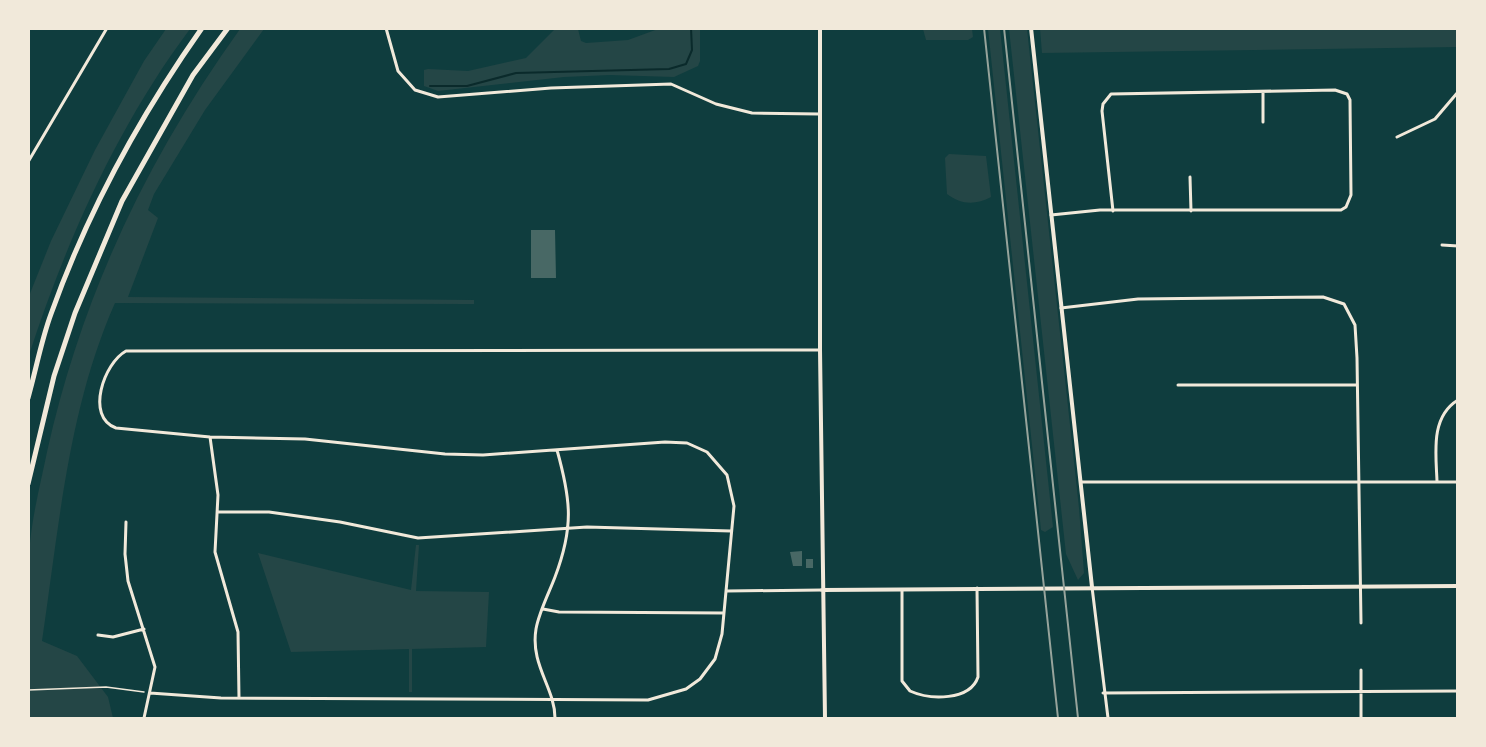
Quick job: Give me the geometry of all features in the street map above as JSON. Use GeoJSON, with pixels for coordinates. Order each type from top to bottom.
{"type":"FeatureCollection","features":[{"type":"Feature","properties":{"kind":"highway"},"geometry":{"type":"LineString","coordinates":[[28,398],[51,314],[103,193],[177,64],[202,28]]}},
{"type":"Feature","properties":{"kind":"highway"},"geometry":{"type":"LineString","coordinates":[[28,484],[54,376],[75,313],[122,201],[193,75],[228,28]]}},
{"type":"Feature","properties":{"kind":"main road"},"geometry":{"type":"LineString","coordinates":[[820,28],[820,350],[825,718]]}},
{"type":"Feature","properties":{"kind":"main road"},"geometry":{"type":"LineString","coordinates":[[1031,28],[1092,587]]}},
{"type":"Feature","properties":{"kind":"main road"},"geometry":{"type":"LineString","coordinates":[[822,590],[1458,586]]}},
{"type":"Feature","properties":{"kind":"street"},"geometry":{"type":"LineString","coordinates":[[28,162],[107,28]]}},
{"type":"Feature","properties":{"kind":"street"},"geometry":{"type":"LineString","coordinates":[[386,28],[398,71],[415,90],[438,97],[551,88],[670,84],[716,104],[752,113],[819,114]]}},
{"type":"Feature","properties":{"kind":"street"},"geometry":{"type":"LineString","coordinates":[[1051,215],[1113,211],[1336,211],[1346,207],[1351,195],[1350,107],[1347,94],[1335,90],[1116,92],[1106,98],[1102,111],[1113,211]]}},
{"type":"Feature","properties":{"kind":"street"},"geometry":{"type":"LineString","coordinates":[[1263,92],[1263,122]]}},
{"type":"Feature","properties":{"kind":"street"},"geometry":{"type":"LineString","coordinates":[[1397,138],[1435,119],[1458,92]]}},
{"type":"Feature","properties":{"kind":"street"},"geometry":{"type":"LineString","coordinates":[[1190,177],[1191,212]]}},
{"type":"Feature","properties":{"kind":"street"},"geometry":{"type":"LineString","coordinates":[[1442,245],[1458,246]]}},
{"type":"Feature","properties":{"kind":"street"},"geometry":{"type":"LineString","coordinates":[[1061,308],[1138,299],[1205,298],[1323,297],[1344,304],[1355,325],[1360,623]]}},
{"type":"Feature","properties":{"kind":"street"},"geometry":{"type":"LineString","coordinates":[[150,693],[239,698],[648,700],[686,689],[700,679],[715,659],[722,634],[734,506],[727,476],[707,452],[687,443],[665,442],[483,455],[445,454],[305,439],[210,436],[116,428],[106,424],[102,416],[101,397],[107,369],[117,356],[136,350],[820,350]]}},
{"type":"Feature","properties":{"kind":"street"},"geometry":{"type":"LineString","coordinates":[[1178,385],[1357,385]]}},
{"type":"Feature","properties":{"kind":"street"},"geometry":{"type":"LineString","coordinates":[[1437,482],[1438,426],[1446,411],[1458,400]]}},
{"type":"Feature","properties":{"kind":"street"},"geometry":{"type":"LineString","coordinates":[[210,436],[218,512],[215,552],[238,632],[239,698]]}},
{"type":"Feature","properties":{"kind":"street"},"geometry":{"type":"LineString","coordinates":[[555,718],[552,699],[539,667],[535,648],[536,628],[558,569],[568,528],[568,488],[557,450]]}},
{"type":"Feature","properties":{"kind":"street"},"geometry":{"type":"LineString","coordinates":[[1081,482],[1458,482]]}},
{"type":"Feature","properties":{"kind":"street"},"geometry":{"type":"LineString","coordinates":[[218,512],[278,513],[340,522],[418,538],[568,528],[648,527],[731,531]]}},
{"type":"Feature","properties":{"kind":"street"},"geometry":{"type":"LineString","coordinates":[[126,522],[126,567],[155,666],[144,718]]}},
{"type":"Feature","properties":{"kind":"street"},"geometry":{"type":"LineString","coordinates":[[1092,587],[1103,693],[1108,718]]}},
{"type":"Feature","properties":{"kind":"street"},"geometry":{"type":"LineString","coordinates":[[902,588],[902,681],[910,692],[943,696],[968,692],[975,686],[978,677],[977,588]]}},
{"type":"Feature","properties":{"kind":"street"},"geometry":{"type":"LineString","coordinates":[[727,591],[822,590]]}},
{"type":"Feature","properties":{"kind":"street"},"geometry":{"type":"LineString","coordinates":[[543,609],[559,612],[724,613]]}},
{"type":"Feature","properties":{"kind":"street"},"geometry":{"type":"LineString","coordinates":[[98,635],[113,637],[144,629]]}},
{"type":"Feature","properties":{"kind":"street"},"geometry":{"type":"LineString","coordinates":[[1361,670],[1361,718]]}},
{"type":"Feature","properties":{"kind":"street"},"geometry":{"type":"LineString","coordinates":[[1103,693],[1458,691]]}},
{"type":"Feature","properties":{"kind":"path"},"geometry":{"type":"LineString","coordinates":[[28,690],[106,687],[150,693]]}},
{"type":"Feature","properties":{"kind":"shaded area"},"geometry":{"type":"Polygon","coordinates":[[[1457,28],[1457,47],[1042,53],[1040,29],[1457,28]]]}},
{"type":"Feature","properties":{"kind":"shaded area"},"geometry":{"type":"Polygon","coordinates":[[[166,29],[190,29],[140,104],[96,185],[60,269],[29,355],[29,296],[51,241],[95,150],[144,61],[166,29]]]}},
{"type":"Feature","properties":{"kind":"shaded area"},"geometry":{"type":"Polygon","coordinates":[[[240,29],[264,29],[205,110],[154,194],[148,210],[158,218],[128,297],[474,300],[474,304],[115,303],[86,384],[76,426],[60,512],[42,641],[77,656],[108,697],[113,718],[29,718],[27,596],[30,542],[47,452],[79,338],[99,283],[147,179],[206,78],[240,29]]]}},
{"type":"Feature","properties":{"kind":"shaded area"},"geometry":{"type":"Polygon","coordinates":[[[555,29],[578,29],[581,41],[586,43],[628,40],[658,29],[700,29],[700,61],[698,66],[674,77],[610,75],[564,77],[438,91],[424,86],[424,70],[468,71],[526,58],[555,29]]]}},
{"type":"Feature","properties":{"kind":"shaded area"},"geometry":{"type":"Polygon","coordinates":[[[923,29],[972,29],[973,37],[968,40],[926,40],[923,29]]]}},
{"type":"Feature","properties":{"kind":"shaded area"},"geometry":{"type":"Polygon","coordinates":[[[988,29],[1000,29],[1053,527],[1045,532],[1041,530],[988,29]]]}},
{"type":"Feature","properties":{"kind":"shaded area"},"geometry":{"type":"Polygon","coordinates":[[[1009,29],[1027,29],[1079,508],[1084,573],[1078,580],[1066,554],[1009,29]]]}},
{"type":"Feature","properties":{"kind":"shaded area"},"geometry":{"type":"Polygon","coordinates":[[[949,154],[986,156],[991,197],[969,203],[952,198],[947,194],[945,158],[949,154]]]}},
{"type":"Feature","properties":{"kind":"shaded area"},"geometry":{"type":"Polygon","coordinates":[[[416,545],[419,545],[416,591],[489,592],[486,647],[412,649],[412,692],[409,692],[409,649],[291,652],[258,553],[411,590],[416,545]]]}},
{"type":"Feature","properties":{"kind":"building"},"geometry":{"type":"Polygon","coordinates":[[[531,230],[555,230],[556,278],[531,278],[531,230]]]}},
{"type":"Feature","properties":{"kind":"building"},"geometry":{"type":"Polygon","coordinates":[[[802,551],[802,566],[793,566],[790,552],[802,551]]]}},
{"type":"Feature","properties":{"kind":"building"},"geometry":{"type":"Polygon","coordinates":[[[806,559],[813,559],[813,568],[806,568],[806,559]]]}},
{"type":"Feature","properties":{"kind":"waterway"},"geometry":{"type":"LineString","coordinates":[[430,86],[467,86],[516,73],[669,69],[686,64],[692,50],[691,28]]}},
{"type":"Feature","properties":{"kind":"railway"},"geometry":{"type":"LineString","coordinates":[[984,28],[1058,718]]}},
{"type":"Feature","properties":{"kind":"railway"},"geometry":{"type":"LineString","coordinates":[[1004,28],[1078,718]]}}]}
